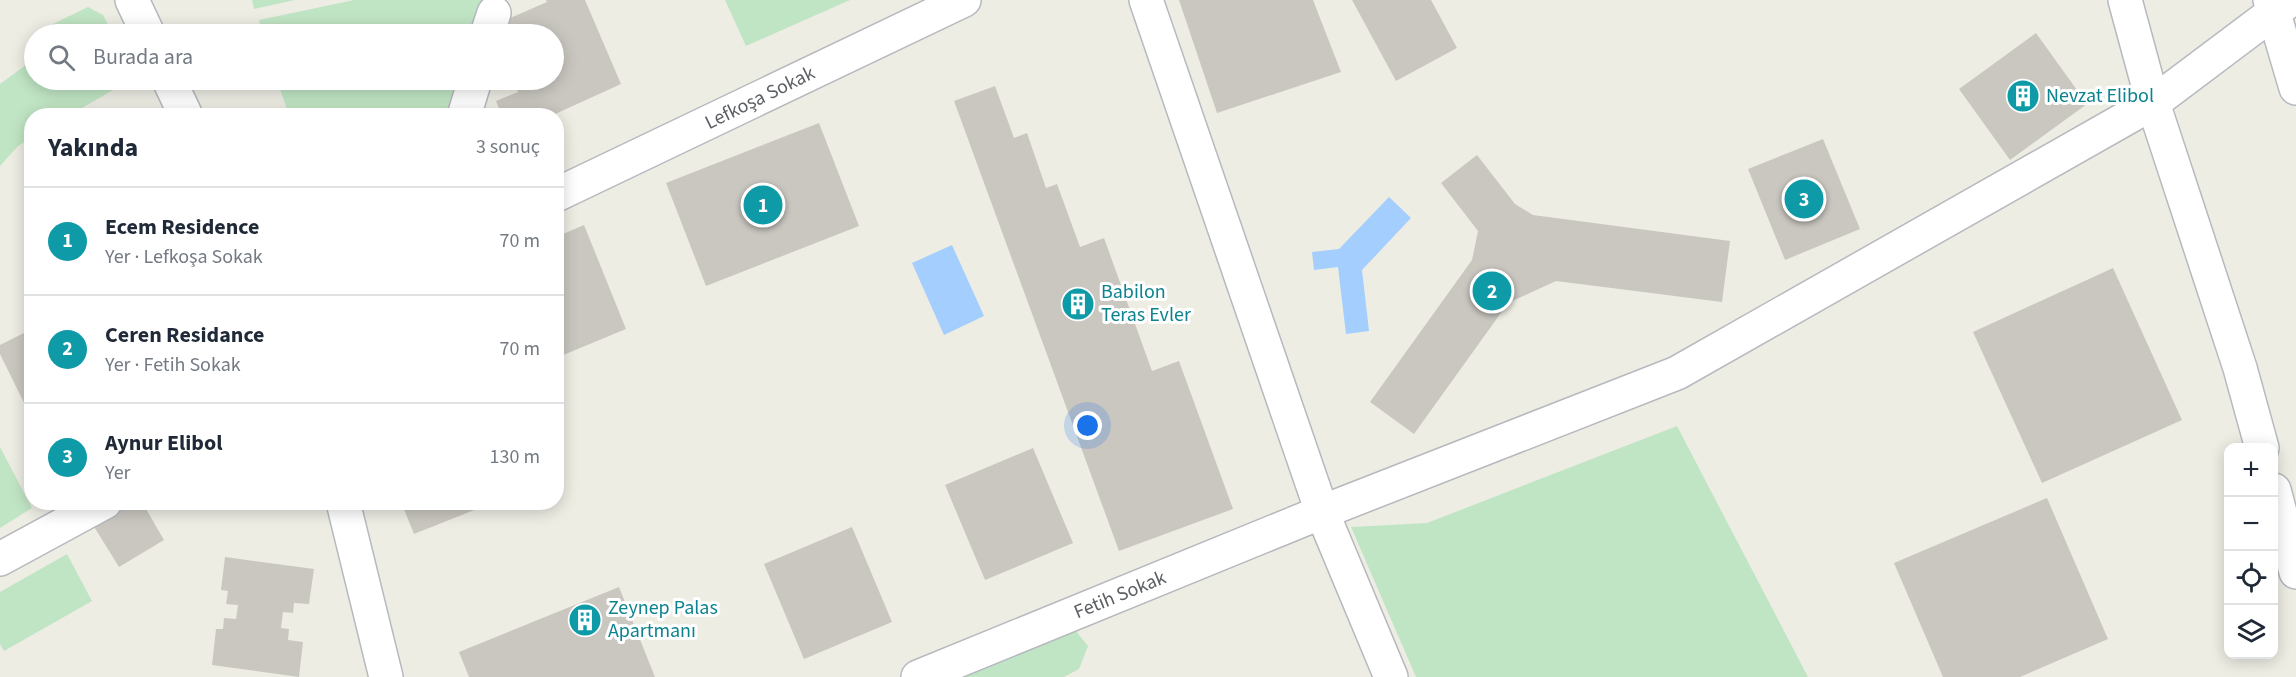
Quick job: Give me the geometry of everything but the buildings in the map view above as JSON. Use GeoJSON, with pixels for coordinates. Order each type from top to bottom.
{"type":"FeatureCollection","features":[{"type":"Feature","properties":{"kind":"street"},"geometry":{"type":"LineString","coordinates":[[132,0],[143,24]]}},
{"type":"Feature","properties":{"kind":"street","name":"Lefkoşa Sokak"},"geometry":{"type":"LineString","coordinates":[[564,191],[964,0]]}},
{"type":"Feature","properties":{"kind":"street"},"geometry":{"type":"LineString","coordinates":[[1146,0],[1323,512],[1390,677]]}},
{"type":"Feature","properties":{"kind":"street"},"geometry":{"type":"LineString","coordinates":[[2125,0],[2154,103],[2240,368],[2261,443]]}},
{"type":"Feature","properties":{"kind":"street"},"geometry":{"type":"LineString","coordinates":[[2278,4],[2296,88]]}},
{"type":"Feature","properties":{"kind":"street","name":"Fetih Sokak"},"geometry":{"type":"LineString","coordinates":[[918,677],[1323,512],[1677,373],[2154,103],[2278,4]]}},
{"type":"Feature","properties":{"kind":"street"},"geometry":{"type":"LineString","coordinates":[[174,90],[182,108]]}},
{"type":"Feature","properties":{"kind":"street"},"geometry":{"type":"LineString","coordinates":[[466,108],[472,90]]}},
{"type":"Feature","properties":{"kind":"street"},"geometry":{"type":"LineString","coordinates":[[2276,497],[2296,572]]}},
{"type":"Feature","properties":{"kind":"street"},"geometry":{"type":"LineString","coordinates":[[0,559],[90,510]]}},
{"type":"Feature","properties":{"kind":"street"},"geometry":{"type":"LineString","coordinates":[[345,510],[386,677]]}},
{"type":"Feature","properties":{"kind":"green space"},"geometry":{"type":"Polygon","coordinates":[[[252,0],[295,0],[254,9],[252,0]]]}},
{"type":"Feature","properties":{"kind":"green space"},"geometry":{"type":"Polygon","coordinates":[[[354,0],[483,0],[475,24],[260,24],[259,20],[354,0]]]}},
{"type":"Feature","properties":{"kind":"green space"},"geometry":{"type":"Polygon","coordinates":[[[725,0],[850,0],[746,46],[725,0]]]}},
{"type":"Feature","properties":{"kind":"green space"},"geometry":{"type":"Polygon","coordinates":[[[88,7],[103,15],[108,24],[53,24],[88,7]]]}},
{"type":"Feature","properties":{"kind":"green space"},"geometry":{"type":"Polygon","coordinates":[[[24,66],[24,90],[113,90],[82,108],[24,108],[24,142],[0,166],[0,84],[24,66]]]}},
{"type":"Feature","properties":{"kind":"green space"},"geometry":{"type":"Polygon","coordinates":[[[280,90],[455,90],[449,108],[287,108],[280,90]]]}},
{"type":"Feature","properties":{"kind":"green space"},"geometry":{"type":"Polygon","coordinates":[[[1677,426],[1808,677],[1416,677],[1351,527],[1427,523],[1677,426]]]}},
{"type":"Feature","properties":{"kind":"green space"},"geometry":{"type":"Polygon","coordinates":[[[0,447],[24,493],[24,510],[29,510],[0,528],[0,447]]]}},
{"type":"Feature","properties":{"kind":"green space"},"geometry":{"type":"Polygon","coordinates":[[[67,554],[92,601],[4,651],[0,644],[0,592],[67,554]]]}},
{"type":"Feature","properties":{"kind":"green space"},"geometry":{"type":"Polygon","coordinates":[[[1059,627],[1076,631],[1088,646],[1079,669],[1064,677],[940,677],[1059,627]]]}},
{"type":"Feature","properties":{"kind":"water"},"geometry":{"type":"Polygon","coordinates":[[[1389,197],[1411,218],[1362,270],[1369,331],[1346,334],[1338,267],[1314,270],[1312,252],[1339,249],[1389,197]]]}},
{"type":"Feature","properties":{"kind":"water"},"geometry":{"type":"Polygon","coordinates":[[[952,245],[984,316],[944,335],[912,263],[952,245]]]}},
{"type":"Feature","properties":{"kind":"place","name":"Nevzat Elibol"},"geometry":{"type":"Point","coordinates":[2023,96]}},
{"type":"Feature","properties":{"kind":"place","name":"Aynur Elibol"},"geometry":{"type":"Point","coordinates":[1804,199]}},
{"type":"Feature","properties":{"kind":"place","name":"Ecem Residence"},"geometry":{"type":"Point","coordinates":[763,205]}},
{"type":"Feature","properties":{"kind":"place","name":"Ceren Residance"},"geometry":{"type":"Point","coordinates":[1492,291]}},
{"type":"Feature","properties":{"kind":"place","name":"Babilon Teras Evler"},"geometry":{"type":"Point","coordinates":[1078,304]}},
{"type":"Feature","properties":{"kind":"place","name":"Zeynep Palas Apartmanı"},"geometry":{"type":"Point","coordinates":[585,620]}}]}
